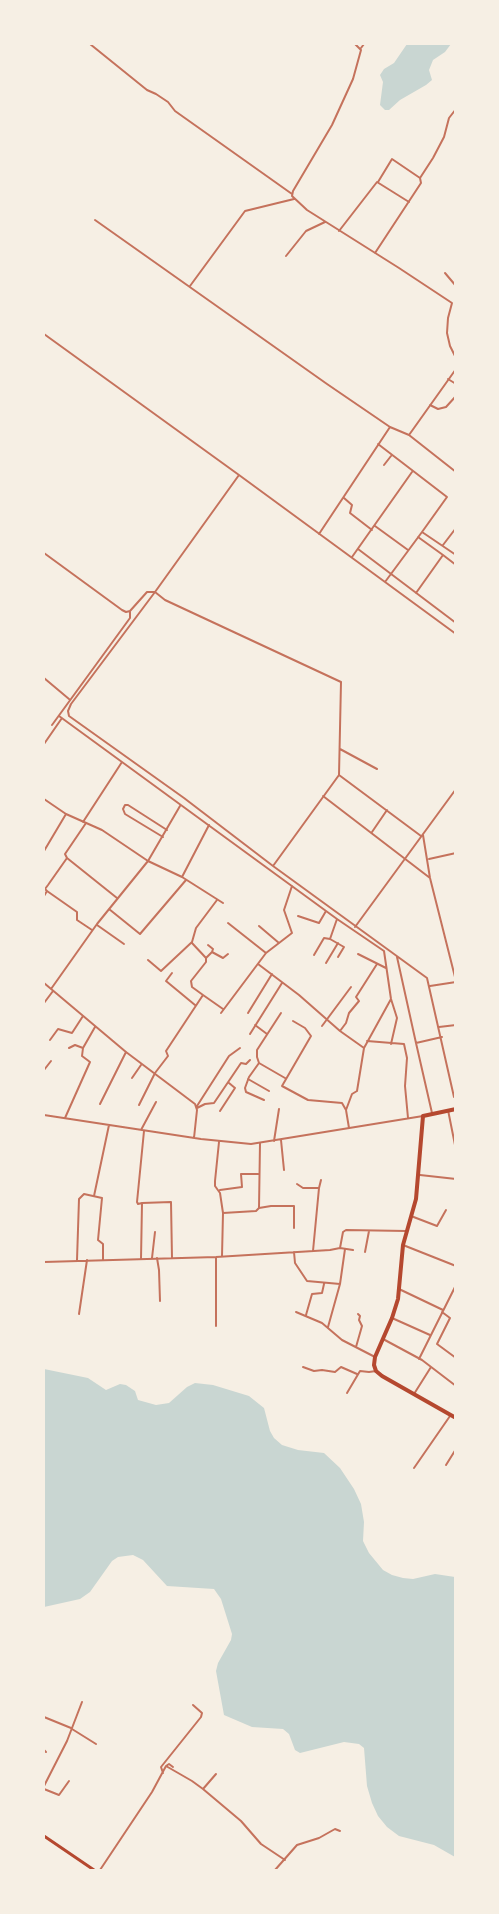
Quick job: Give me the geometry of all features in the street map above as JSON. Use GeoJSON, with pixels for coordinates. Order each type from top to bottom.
{"type":"FeatureCollection","features":[{"type":"Feature","properties":{"kind":"highway"},"geometry":{"type":"LineString","coordinates":[[453,1417],[376,1371],[374,1365],[393,1318],[399,1289],[403,1245],[415,1206],[423,1116],[456,1109]]}},
{"type":"Feature","properties":{"kind":"main road"},"geometry":{"type":"LineString","coordinates":[[44,1836],[94,1870]]}},
{"type":"Feature","properties":{"kind":"street"},"geometry":{"type":"LineString","coordinates":[[90,44],[147,90],[168,102],[175,111],[292,194],[294,199],[325,222],[454,304],[448,318],[447,333],[456,358]]}},
{"type":"Feature","properties":{"kind":"street"},"geometry":{"type":"LineString","coordinates":[[355,44],[361,48]]}},
{"type":"Feature","properties":{"kind":"street"},"geometry":{"type":"LineString","coordinates":[[292,194],[332,125],[356,70],[364,44]]}},
{"type":"Feature","properties":{"kind":"street"},"geometry":{"type":"LineString","coordinates":[[375,253],[421,183],[420,178],[444,137],[449,118],[456,109]]}},
{"type":"Feature","properties":{"kind":"street"},"geometry":{"type":"LineString","coordinates":[[339,231],[392,159],[420,178]]}},
{"type":"Feature","properties":{"kind":"street"},"geometry":{"type":"LineString","coordinates":[[377,182],[409,202]]}},
{"type":"Feature","properties":{"kind":"street"},"geometry":{"type":"LineString","coordinates":[[190,287],[245,211],[294,199]]}},
{"type":"Feature","properties":{"kind":"street"},"geometry":{"type":"LineString","coordinates":[[95,220],[390,427],[409,435],[456,472]]}},
{"type":"Feature","properties":{"kind":"street"},"geometry":{"type":"LineString","coordinates":[[286,256],[306,231],[325,222]]}},
{"type":"Feature","properties":{"kind":"street"},"geometry":{"type":"LineString","coordinates":[[445,273],[456,286]]}},
{"type":"Feature","properties":{"kind":"street"},"geometry":{"type":"LineString","coordinates":[[44,334],[456,634]]}},
{"type":"Feature","properties":{"kind":"street"},"geometry":{"type":"LineString","coordinates":[[409,435],[456,369]]}},
{"type":"Feature","properties":{"kind":"street"},"geometry":{"type":"LineString","coordinates":[[448,379],[456,384]]}},
{"type":"Feature","properties":{"kind":"street"},"geometry":{"type":"LineString","coordinates":[[430,405],[437,409],[446,407],[456,396]]}},
{"type":"Feature","properties":{"kind":"street"},"geometry":{"type":"LineString","coordinates":[[319,534],[390,427]]}},
{"type":"Feature","properties":{"kind":"street"},"geometry":{"type":"LineString","coordinates":[[378,444],[447,497],[385,582]]}},
{"type":"Feature","properties":{"kind":"street"},"geometry":{"type":"LineString","coordinates":[[384,465],[391,456]]}},
{"type":"Feature","properties":{"kind":"street"},"geometry":{"type":"LineString","coordinates":[[351,557],[412,472]]}},
{"type":"Feature","properties":{"kind":"street"},"geometry":{"type":"LineString","coordinates":[[239,475],[71,704],[68,711],[69,716],[427,978],[454,1097]]}},
{"type":"Feature","properties":{"kind":"street"},"geometry":{"type":"LineString","coordinates":[[344,498],[352,505],[350,513],[372,530]]}},
{"type":"Feature","properties":{"kind":"street"},"geometry":{"type":"LineString","coordinates":[[375,526],[408,550]]}},
{"type":"Feature","properties":{"kind":"street"},"geometry":{"type":"LineString","coordinates":[[442,545],[456,528]]}},
{"type":"Feature","properties":{"kind":"street"},"geometry":{"type":"LineString","coordinates":[[422,532],[456,555]]}},
{"type":"Feature","properties":{"kind":"street"},"geometry":{"type":"LineString","coordinates":[[418,537],[456,565]]}},
{"type":"Feature","properties":{"kind":"street"},"geometry":{"type":"LineString","coordinates":[[358,549],[456,622]]}},
{"type":"Feature","properties":{"kind":"street"},"geometry":{"type":"LineString","coordinates":[[44,553],[122,610],[130,611]]}},
{"type":"Feature","properties":{"kind":"street"},"geometry":{"type":"LineString","coordinates":[[416,593],[443,555]]}},
{"type":"Feature","properties":{"kind":"street"},"geometry":{"type":"LineString","coordinates":[[44,744],[70,700],[130,618],[130,611],[147,592],[154,592],[165,600],[341,681],[339,776],[273,867]]}},
{"type":"Feature","properties":{"kind":"street"},"geometry":{"type":"LineString","coordinates":[[44,680],[70,700]]}},
{"type":"Feature","properties":{"kind":"street"},"geometry":{"type":"LineString","coordinates":[[52,725],[60,717]]}},
{"type":"Feature","properties":{"kind":"street"},"geometry":{"type":"LineString","coordinates":[[60,717],[384,951],[391,999],[397,1020],[391,1044]]}},
{"type":"Feature","properties":{"kind":"street"},"geometry":{"type":"LineString","coordinates":[[340,749],[377,769]]}},
{"type":"Feature","properties":{"kind":"street"},"geometry":{"type":"LineString","coordinates":[[117,898],[65,854],[123,762]]}},
{"type":"Feature","properties":{"kind":"street"},"geometry":{"type":"LineString","coordinates":[[339,776],[422,835],[430,878],[456,981],[430,986]]}},
{"type":"Feature","properties":{"kind":"street"},"geometry":{"type":"LineString","coordinates":[[355,927],[456,789]]}},
{"type":"Feature","properties":{"kind":"street"},"geometry":{"type":"LineString","coordinates":[[323,796],[430,878]]}},
{"type":"Feature","properties":{"kind":"street"},"geometry":{"type":"LineString","coordinates":[[44,799],[66,814],[102,830],[148,861],[182,877],[222,903]]}},
{"type":"Feature","properties":{"kind":"street"},"geometry":{"type":"LineString","coordinates":[[163,837],[125,814],[123,809],[125,805],[167,830]]}},
{"type":"Feature","properties":{"kind":"street"},"geometry":{"type":"LineString","coordinates":[[44,1003],[92,930],[148,861],[180,805]]}},
{"type":"Feature","properties":{"kind":"street"},"geometry":{"type":"LineString","coordinates":[[372,832],[387,810]]}},
{"type":"Feature","properties":{"kind":"street"},"geometry":{"type":"LineString","coordinates":[[44,851],[66,814]]}},
{"type":"Feature","properties":{"kind":"street"},"geometry":{"type":"LineString","coordinates":[[182,877],[209,825]]}},
{"type":"Feature","properties":{"kind":"street"},"geometry":{"type":"LineString","coordinates":[[428,860],[456,853]]}},
{"type":"Feature","properties":{"kind":"street"},"geometry":{"type":"LineString","coordinates":[[44,896],[47,891],[45,889],[67,858]]}},
{"type":"Feature","properties":{"kind":"street"},"geometry":{"type":"LineString","coordinates":[[109,909],[141,934],[186,880]]}},
{"type":"Feature","properties":{"kind":"street"},"geometry":{"type":"LineString","coordinates":[[213,952],[206,958],[206,962],[191,983],[202,996],[222,1011],[266,953],[292,933],[284,912],[292,886]]}},
{"type":"Feature","properties":{"kind":"street"},"geometry":{"type":"LineString","coordinates":[[47,891],[77,912],[77,920],[92,930]]}},
{"type":"Feature","properties":{"kind":"street"},"geometry":{"type":"LineString","coordinates":[[148,960],[161,971],[192,942],[196,928],[217,900]]}},
{"type":"Feature","properties":{"kind":"street"},"geometry":{"type":"LineString","coordinates":[[298,916],[320,923],[326,910]]}},
{"type":"Feature","properties":{"kind":"street"},"geometry":{"type":"LineString","coordinates":[[330,939],[337,919]]}},
{"type":"Feature","properties":{"kind":"street"},"geometry":{"type":"LineString","coordinates":[[228,923],[266,953]]}},
{"type":"Feature","properties":{"kind":"street"},"geometry":{"type":"LineString","coordinates":[[97,924],[124,944]]}},
{"type":"Feature","properties":{"kind":"street"},"geometry":{"type":"LineString","coordinates":[[259,927],[279,943]]}},
{"type":"Feature","properties":{"kind":"street"},"geometry":{"type":"LineString","coordinates":[[314,955],[324,939],[330,939],[344,947],[338,957]]}},
{"type":"Feature","properties":{"kind":"street"},"geometry":{"type":"LineString","coordinates":[[192,942],[206,958]]}},
{"type":"Feature","properties":{"kind":"street"},"geometry":{"type":"LineString","coordinates":[[326,963],[338,944]]}},
{"type":"Feature","properties":{"kind":"street"},"geometry":{"type":"LineString","coordinates":[[208,945],[213,952],[223,958],[228,954]]}},
{"type":"Feature","properties":{"kind":"street"},"geometry":{"type":"LineString","coordinates":[[358,954],[386,968]]}},
{"type":"Feature","properties":{"kind":"street"},"geometry":{"type":"LineString","coordinates":[[397,956],[432,1113]]}},
{"type":"Feature","properties":{"kind":"street"},"geometry":{"type":"LineString","coordinates":[[258,964],[364,1048]]}},
{"type":"Feature","properties":{"kind":"street"},"geometry":{"type":"LineString","coordinates":[[340,1031],[349,1013],[359,1001],[356,997],[377,964]]}},
{"type":"Feature","properties":{"kind":"street"},"geometry":{"type":"LineString","coordinates":[[172,973],[166,981],[195,1005]]}},
{"type":"Feature","properties":{"kind":"street"},"geometry":{"type":"LineString","coordinates":[[248,1013],[272,974]]}},
{"type":"Feature","properties":{"kind":"street"},"geometry":{"type":"LineString","coordinates":[[250,1034],[282,982]]}},
{"type":"Feature","properties":{"kind":"street"},"geometry":{"type":"LineString","coordinates":[[44,983],[141,1065],[155,1073],[197,1107]]}},
{"type":"Feature","properties":{"kind":"street"},"geometry":{"type":"LineString","coordinates":[[322,1026],[351,987]]}},
{"type":"Feature","properties":{"kind":"street"},"geometry":{"type":"LineString","coordinates":[[139,1105],[155,1073],[168,1056],[166,1051],[202,996]]}},
{"type":"Feature","properties":{"kind":"street"},"geometry":{"type":"LineString","coordinates":[[346,1110],[352,1095],[357,1091],[364,1048],[391,999]]}},
{"type":"Feature","properties":{"kind":"street"},"geometry":{"type":"LineString","coordinates":[[281,1013],[257,1050],[257,1059],[259,1063],[286,1078]]}},
{"type":"Feature","properties":{"kind":"street"},"geometry":{"type":"LineString","coordinates":[[50,1040],[59,1028],[72,1034],[83,1016]]}},
{"type":"Feature","properties":{"kind":"street"},"geometry":{"type":"LineString","coordinates":[[293,1021],[307,1029],[310,1036],[283,1087],[311,1101],[341,1103],[346,1110],[349,1128]]}},
{"type":"Feature","properties":{"kind":"street"},"geometry":{"type":"LineString","coordinates":[[255,1025],[267,1034]]}},
{"type":"Feature","properties":{"kind":"street"},"geometry":{"type":"LineString","coordinates":[[439,1027],[456,1025]]}},
{"type":"Feature","properties":{"kind":"street"},"geometry":{"type":"LineString","coordinates":[[65,1118],[90,1062],[82,1056],[83,1047],[96,1027]]}},
{"type":"Feature","properties":{"kind":"street"},"geometry":{"type":"LineString","coordinates":[[416,1042],[442,1037]]}},
{"type":"Feature","properties":{"kind":"street"},"geometry":{"type":"LineString","coordinates":[[367,1041],[404,1045],[407,1060],[405,1086],[408,1118]]}},
{"type":"Feature","properties":{"kind":"street"},"geometry":{"type":"LineString","coordinates":[[69,1048],[75,1045],[83,1047]]}},
{"type":"Feature","properties":{"kind":"street"},"geometry":{"type":"LineString","coordinates":[[194,1138],[197,1107],[229,1056],[240,1048]]}},
{"type":"Feature","properties":{"kind":"street"},"geometry":{"type":"LineString","coordinates":[[100,1104],[126,1052]]}},
{"type":"Feature","properties":{"kind":"street"},"geometry":{"type":"LineString","coordinates":[[197,1107],[214,1103],[241,1063],[246,1064],[249,1060]]}},
{"type":"Feature","properties":{"kind":"street"},"geometry":{"type":"LineString","coordinates":[[44,1070],[51,1061]]}},
{"type":"Feature","properties":{"kind":"street"},"geometry":{"type":"LineString","coordinates":[[259,1063],[248,1079],[245,1089],[264,1100]]}},
{"type":"Feature","properties":{"kind":"street"},"geometry":{"type":"LineString","coordinates":[[132,1078],[141,1065]]}},
{"type":"Feature","properties":{"kind":"street"},"geometry":{"type":"LineString","coordinates":[[248,1079],[268,1091]]}},
{"type":"Feature","properties":{"kind":"street"},"geometry":{"type":"LineString","coordinates":[[220,1111],[235,1088],[228,1083]]}},
{"type":"Feature","properties":{"kind":"street"},"geometry":{"type":"LineString","coordinates":[[156,1102],[142,1130],[137,1202],[171,1202],[172,1258]]}},
{"type":"Feature","properties":{"kind":"street"},"geometry":{"type":"LineString","coordinates":[[274,1141],[279,1108]]}},
{"type":"Feature","properties":{"kind":"street"},"geometry":{"type":"LineString","coordinates":[[448,1110],[455,1145]]}},
{"type":"Feature","properties":{"kind":"street"},"geometry":{"type":"LineString","coordinates":[[44,1115],[240,1144],[281,1140],[423,1116]]}},
{"type":"Feature","properties":{"kind":"street"},"geometry":{"type":"LineString","coordinates":[[94,1196],[110,1125]]}},
{"type":"Feature","properties":{"kind":"street"},"geometry":{"type":"LineString","coordinates":[[281,1140],[284,1170]]}},
{"type":"Feature","properties":{"kind":"street"},"geometry":{"type":"LineString","coordinates":[[219,1142],[214,1181],[215,1186],[220,1190],[223,1213],[222,1256]]}},
{"type":"Feature","properties":{"kind":"street"},"geometry":{"type":"LineString","coordinates":[[259,1208],[260,1143]]}},
{"type":"Feature","properties":{"kind":"street"},"geometry":{"type":"LineString","coordinates":[[220,1190],[242,1186],[241,1174],[258,1174]]}},
{"type":"Feature","properties":{"kind":"street"},"geometry":{"type":"LineString","coordinates":[[419,1175],[456,1179]]}},
{"type":"Feature","properties":{"kind":"street"},"geometry":{"type":"LineString","coordinates":[[313,1251],[321,1180]]}},
{"type":"Feature","properties":{"kind":"street"},"geometry":{"type":"LineString","coordinates":[[297,1184],[303,1188],[319,1188]]}},
{"type":"Feature","properties":{"kind":"street"},"geometry":{"type":"LineString","coordinates":[[77,1260],[79,1199],[84,1194],[102,1199],[98,1240],[103,1244],[103,1260]]}},
{"type":"Feature","properties":{"kind":"street"},"geometry":{"type":"LineString","coordinates":[[141,1259],[142,1203]]}},
{"type":"Feature","properties":{"kind":"street"},"geometry":{"type":"LineString","coordinates":[[223,1213],[256,1212],[259,1208],[279,1205],[294,1206],[294,1228]]}},
{"type":"Feature","properties":{"kind":"street"},"geometry":{"type":"LineString","coordinates":[[411,1216],[437,1226],[446,1210]]}},
{"type":"Feature","properties":{"kind":"street"},"geometry":{"type":"LineString","coordinates":[[365,1252],[369,1230]]}},
{"type":"Feature","properties":{"kind":"street"},"geometry":{"type":"LineString","coordinates":[[340,1248],[344,1231],[406,1231]]}},
{"type":"Feature","properties":{"kind":"street"},"geometry":{"type":"LineString","coordinates":[[152,1258],[155,1232]]}},
{"type":"Feature","properties":{"kind":"street"},"geometry":{"type":"LineString","coordinates":[[403,1245],[456,1266]]}},
{"type":"Feature","properties":{"kind":"street"},"geometry":{"type":"LineString","coordinates":[[44,1262],[216,1257],[340,1248],[353,1250]]}},
{"type":"Feature","properties":{"kind":"street"},"geometry":{"type":"LineString","coordinates":[[328,1327],[340,1284],[345,1249]]}},
{"type":"Feature","properties":{"kind":"street"},"geometry":{"type":"LineString","coordinates":[[294,1252],[295,1263],[306,1281],[340,1284]]}},
{"type":"Feature","properties":{"kind":"street"},"geometry":{"type":"LineString","coordinates":[[216,1257],[216,1326]]}},
{"type":"Feature","properties":{"kind":"street"},"geometry":{"type":"LineString","coordinates":[[157,1258],[160,1301]]}},
{"type":"Feature","properties":{"kind":"street"},"geometry":{"type":"LineString","coordinates":[[80,1314],[87,1260]]}},
{"type":"Feature","properties":{"kind":"street"},"geometry":{"type":"LineString","coordinates":[[306,1315],[312,1294],[322,1293],[324,1283]]}},
{"type":"Feature","properties":{"kind":"street"},"geometry":{"type":"LineString","coordinates":[[419,1359],[456,1285]]}},
{"type":"Feature","properties":{"kind":"street"},"geometry":{"type":"LineString","coordinates":[[399,1289],[442,1311],[449,1317],[437,1344],[456,1358]]}},
{"type":"Feature","properties":{"kind":"street"},"geometry":{"type":"LineString","coordinates":[[296,1312],[328,1327],[342,1340],[375,1358]]}},
{"type":"Feature","properties":{"kind":"street"},"geometry":{"type":"LineString","coordinates":[[356,1347],[362,1326],[358,1314]]}},
{"type":"Feature","properties":{"kind":"street"},"geometry":{"type":"LineString","coordinates":[[393,1318],[430,1335]]}},
{"type":"Feature","properties":{"kind":"street"},"geometry":{"type":"LineString","coordinates":[[438,1319],[447,1324]]}},
{"type":"Feature","properties":{"kind":"street"},"geometry":{"type":"LineString","coordinates":[[383,1339],[419,1359],[456,1386]]}},
{"type":"Feature","properties":{"kind":"street"},"geometry":{"type":"LineString","coordinates":[[303,1367],[314,1371],[337,1372],[341,1367],[357,1374]]}},
{"type":"Feature","properties":{"kind":"street"},"geometry":{"type":"LineString","coordinates":[[414,1394],[431,1367]]}},
{"type":"Feature","properties":{"kind":"street"},"geometry":{"type":"LineString","coordinates":[[347,1393],[361,1370],[376,1371]]}},
{"type":"Feature","properties":{"kind":"street"},"geometry":{"type":"LineString","coordinates":[[414,1468],[453,1417]]}},
{"type":"Feature","properties":{"kind":"street"},"geometry":{"type":"LineString","coordinates":[[446,1465],[456,1449]]}},
{"type":"Feature","properties":{"kind":"street"},"geometry":{"type":"LineString","coordinates":[[69,1781],[59,1795],[44,1787],[61,1754],[82,1702]]}},
{"type":"Feature","properties":{"kind":"street"},"geometry":{"type":"LineString","coordinates":[[163,1773],[161,1767],[202,1715],[193,1705]]}},
{"type":"Feature","properties":{"kind":"street"},"geometry":{"type":"LineString","coordinates":[[44,1717],[96,1744]]}},
{"type":"Feature","properties":{"kind":"street"},"geometry":{"type":"LineString","coordinates":[[166,1766],[169,1764],[173,1767]]}},
{"type":"Feature","properties":{"kind":"street"},"geometry":{"type":"LineString","coordinates":[[100,1870],[139,1812],[166,1766]]}},
{"type":"Feature","properties":{"kind":"street"},"geometry":{"type":"LineString","coordinates":[[166,1766],[203,1789],[241,1821],[261,1844],[285,1860]]}},
{"type":"Feature","properties":{"kind":"street"},"geometry":{"type":"LineString","coordinates":[[203,1789],[216,1774]]}},
{"type":"Feature","properties":{"kind":"street"},"geometry":{"type":"LineString","coordinates":[[275,1870],[299,1844],[319,1838],[334,1829],[340,1831]]}},
{"type":"Feature","properties":{"kind":"shaded area"},"geometry":{"type":"Polygon","coordinates":[[[407,44],[451,44],[445,52],[433,60],[429,70],[432,80],[400,100],[389,110],[385,110],[380,105],[383,82],[380,75],[384,69],[394,63],[407,44]]]}},
{"type":"Feature","properties":{"kind":"shaded area"},"geometry":{"type":"Polygon","coordinates":[[[44,1369],[88,1378],[106,1390],[120,1384],[126,1385],[135,1391],[138,1400],[156,1405],[169,1403],[195,1383],[213,1385],[249,1396],[264,1408],[270,1431],[282,1445],[298,1450],[324,1453],[340,1468],[361,1504],[364,1522],[363,1541],[369,1553],[383,1570],[392,1575],[413,1579],[435,1574],[455,1577],[455,1857],[434,1845],[399,1836],[387,1827],[378,1816],[372,1803],[367,1786],[364,1748],[359,1744],[344,1742],[300,1753],[295,1750],[289,1734],[283,1729],[252,1727],[224,1715],[216,1671],[232,1634],[221,1599],[214,1589],[167,1586],[143,1560],[133,1555],[118,1557],[112,1561],[90,1592],[80,1599],[44,1607],[44,1369]]]}}]}
